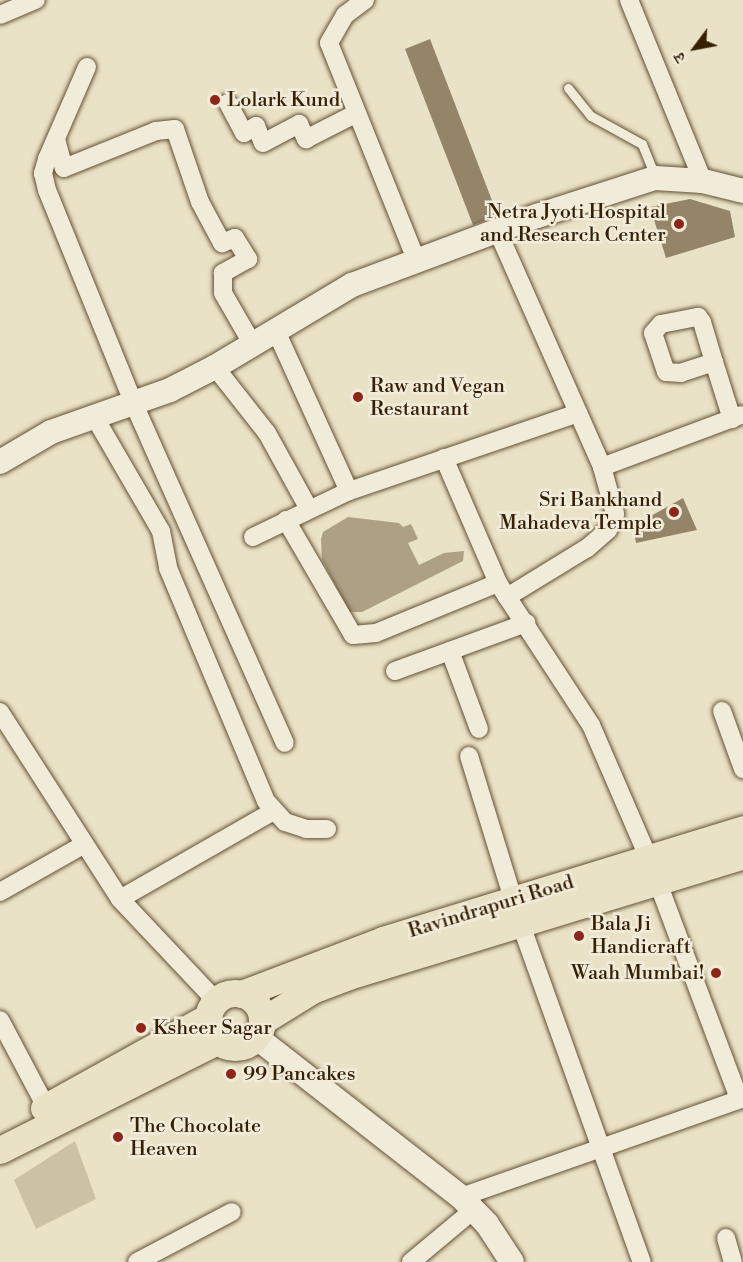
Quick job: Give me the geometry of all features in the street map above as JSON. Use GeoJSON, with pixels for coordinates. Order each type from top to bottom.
{"type":"FeatureCollection","features":[{"type":"Feature","properties":{"kind":"main road","name":"Ravindrapuri Road"},"geometry":{"type":"LineString","coordinates":[[653,871],[743,829]]}},
{"type":"Feature","properties":{"kind":"main road","name":"Ravindrapuri Road"},"geometry":{"type":"LineString","coordinates":[[0,1150],[383,940],[517,911],[653,871],[743,855]]}},
{"type":"Feature","properties":{"kind":"main road","name":"Ravindrapuri Road"},"geometry":{"type":"LineString","coordinates":[[0,1131],[46,1107],[235,1023]]}},
{"type":"Feature","properties":{"kind":"street"},"geometry":{"type":"LineString","coordinates":[[0,15],[36,0]]}},
{"type":"Feature","properties":{"kind":"street"},"geometry":{"type":"LineString","coordinates":[[364,0],[340,21],[329,43],[417,262]]}},
{"type":"Feature","properties":{"kind":"street"},"geometry":{"type":"LineString","coordinates":[[629,0],[703,181]]}},
{"type":"Feature","properties":{"kind":"street"},"geometry":{"type":"LineString","coordinates":[[87,67],[43,173],[47,190],[133,402],[285,743]]}},
{"type":"Feature","properties":{"kind":"street"},"geometry":{"type":"LineString","coordinates":[[228,103],[244,133],[256,126],[263,143],[299,124],[306,139],[357,113]]}},
{"type":"Feature","properties":{"kind":"street"},"geometry":{"type":"LineString","coordinates":[[56,140],[64,168],[156,131],[175,129],[201,202],[222,243],[235,238],[248,259],[223,273],[223,293],[253,345]]}},
{"type":"Feature","properties":{"kind":"street"},"geometry":{"type":"LineString","coordinates":[[0,462],[51,432],[170,390],[215,368],[352,285],[655,178],[703,181],[743,191]]}},
{"type":"Feature","properties":{"kind":"street"},"geometry":{"type":"LineString","coordinates":[[286,520],[352,635],[376,633],[502,590],[569,561],[608,530],[615,513],[602,467],[498,232]]}},
{"type":"Feature","properties":{"kind":"street"},"geometry":{"type":"LineString","coordinates":[[276,331],[349,491]]}},
{"type":"Feature","properties":{"kind":"street"},"geometry":{"type":"LineString","coordinates":[[602,467],[737,416],[714,362]]}},
{"type":"Feature","properties":{"kind":"street"},"geometry":{"type":"LineString","coordinates":[[215,368],[267,433],[309,509]]}},
{"type":"Feature","properties":{"kind":"street"},"geometry":{"type":"LineString","coordinates":[[253,537],[349,491],[578,413]]}},
{"type":"Feature","properties":{"kind":"street"},"geometry":{"type":"LineString","coordinates":[[94,416],[161,531],[168,568],[272,812],[296,826],[327,829]]}},
{"type":"Feature","properties":{"kind":"street"},"geometry":{"type":"LineString","coordinates":[[411,1262],[463,1207],[601,1149],[741,1098],[653,871],[591,725],[502,590],[444,458]]}},
{"type":"Feature","properties":{"kind":"street"},"geometry":{"type":"LineString","coordinates":[[395,671],[526,624]]}},
{"type":"Feature","properties":{"kind":"street"},"geometry":{"type":"LineString","coordinates":[[450,651],[479,729]]}},
{"type":"Feature","properties":{"kind":"street"},"geometry":{"type":"LineString","coordinates":[[722,711],[743,769]]}},
{"type":"Feature","properties":{"kind":"street"},"geometry":{"type":"LineString","coordinates":[[0,712],[83,845],[120,899],[235,1023],[487,1224],[512,1262]]}},
{"type":"Feature","properties":{"kind":"street"},"geometry":{"type":"LineString","coordinates":[[469,756],[517,911],[642,1262]]}},
{"type":"Feature","properties":{"kind":"street"},"geometry":{"type":"LineString","coordinates":[[120,899],[272,812]]}},
{"type":"Feature","properties":{"kind":"street"},"geometry":{"type":"LineString","coordinates":[[0,892],[83,845]]}},
{"type":"Feature","properties":{"kind":"street"},"geometry":{"type":"LineString","coordinates":[[0,1020],[46,1107]]}},
{"type":"Feature","properties":{"kind":"street"},"geometry":{"type":"LineString","coordinates":[[463,1207],[496,1262]]}},
{"type":"Feature","properties":{"kind":"street"},"geometry":{"type":"LineString","coordinates":[[136,1262],[173,1254],[232,1212]]}},
{"type":"Feature","properties":{"kind":"street"},"geometry":{"type":"LineString","coordinates":[[726,1238],[733,1262]]}},
{"type":"Feature","properties":{"kind":"lane"},"geometry":{"type":"LineString","coordinates":[[568,88],[591,116],[642,144],[655,178]]}},
{"type":"Feature","properties":{"kind":"shaded area"},"geometry":{"type":"Polygon","coordinates":[[[348,517],[399,523],[403,527],[411,524],[418,539],[408,543],[419,565],[444,553],[464,551],[463,561],[362,612],[350,612],[322,560],[321,539],[323,532],[348,517]]]}},
{"type":"Feature","properties":{"kind":"shaded area"},"geometry":{"type":"Polygon","coordinates":[[[75,1141],[96,1199],[36,1229],[14,1180],[75,1141]]]}},
{"type":"Feature","properties":{"kind":"building"},"geometry":{"type":"Polygon","coordinates":[[[430,39],[498,216],[473,225],[405,49],[430,39]]]}},
{"type":"Feature","properties":{"kind":"building"},"geometry":{"type":"Polygon","coordinates":[[[690,199],[730,211],[735,237],[666,258],[650,207],[690,199]]]}},
{"type":"Feature","properties":{"kind":"building","name":"Sri Bankhand Mahadeva Temple"},"geometry":{"type":"Polygon","coordinates":[[[683,498],[697,530],[636,543],[633,526],[683,498]]]}},
{"type":"Feature","properties":{"kind":"place","name":"Lolark Kund"},"geometry":{"type":"Point","coordinates":[215,100]}},
{"type":"Feature","properties":{"kind":"place","name":"Netra Jyoti Hospital and Research Center"},"geometry":{"type":"Point","coordinates":[679,224]}},
{"type":"Feature","properties":{"kind":"place","name":"Raw and Vegan Restaurant"},"geometry":{"type":"Point","coordinates":[358,397]}},
{"type":"Feature","properties":{"kind":"place","name":"Sri Bankhand Mahadeva Temple"},"geometry":{"type":"Point","coordinates":[674,512]}},
{"type":"Feature","properties":{"kind":"place","name":"Bala Ji Handicraft"},"geometry":{"type":"Point","coordinates":[579,936]}},
{"type":"Feature","properties":{"kind":"place","name":"Waah Mumbai!"},"geometry":{"type":"Point","coordinates":[716,973]}},
{"type":"Feature","properties":{"kind":"place","name":"Ksheer Sagar"},"geometry":{"type":"Point","coordinates":[141,1028]}},
{"type":"Feature","properties":{"kind":"place","name":"99 Pancakes"},"geometry":{"type":"Point","coordinates":[231,1074]}},
{"type":"Feature","properties":{"kind":"place","name":"The Chocolate Heaven"},"geometry":{"type":"Point","coordinates":[118,1137]}}]}
